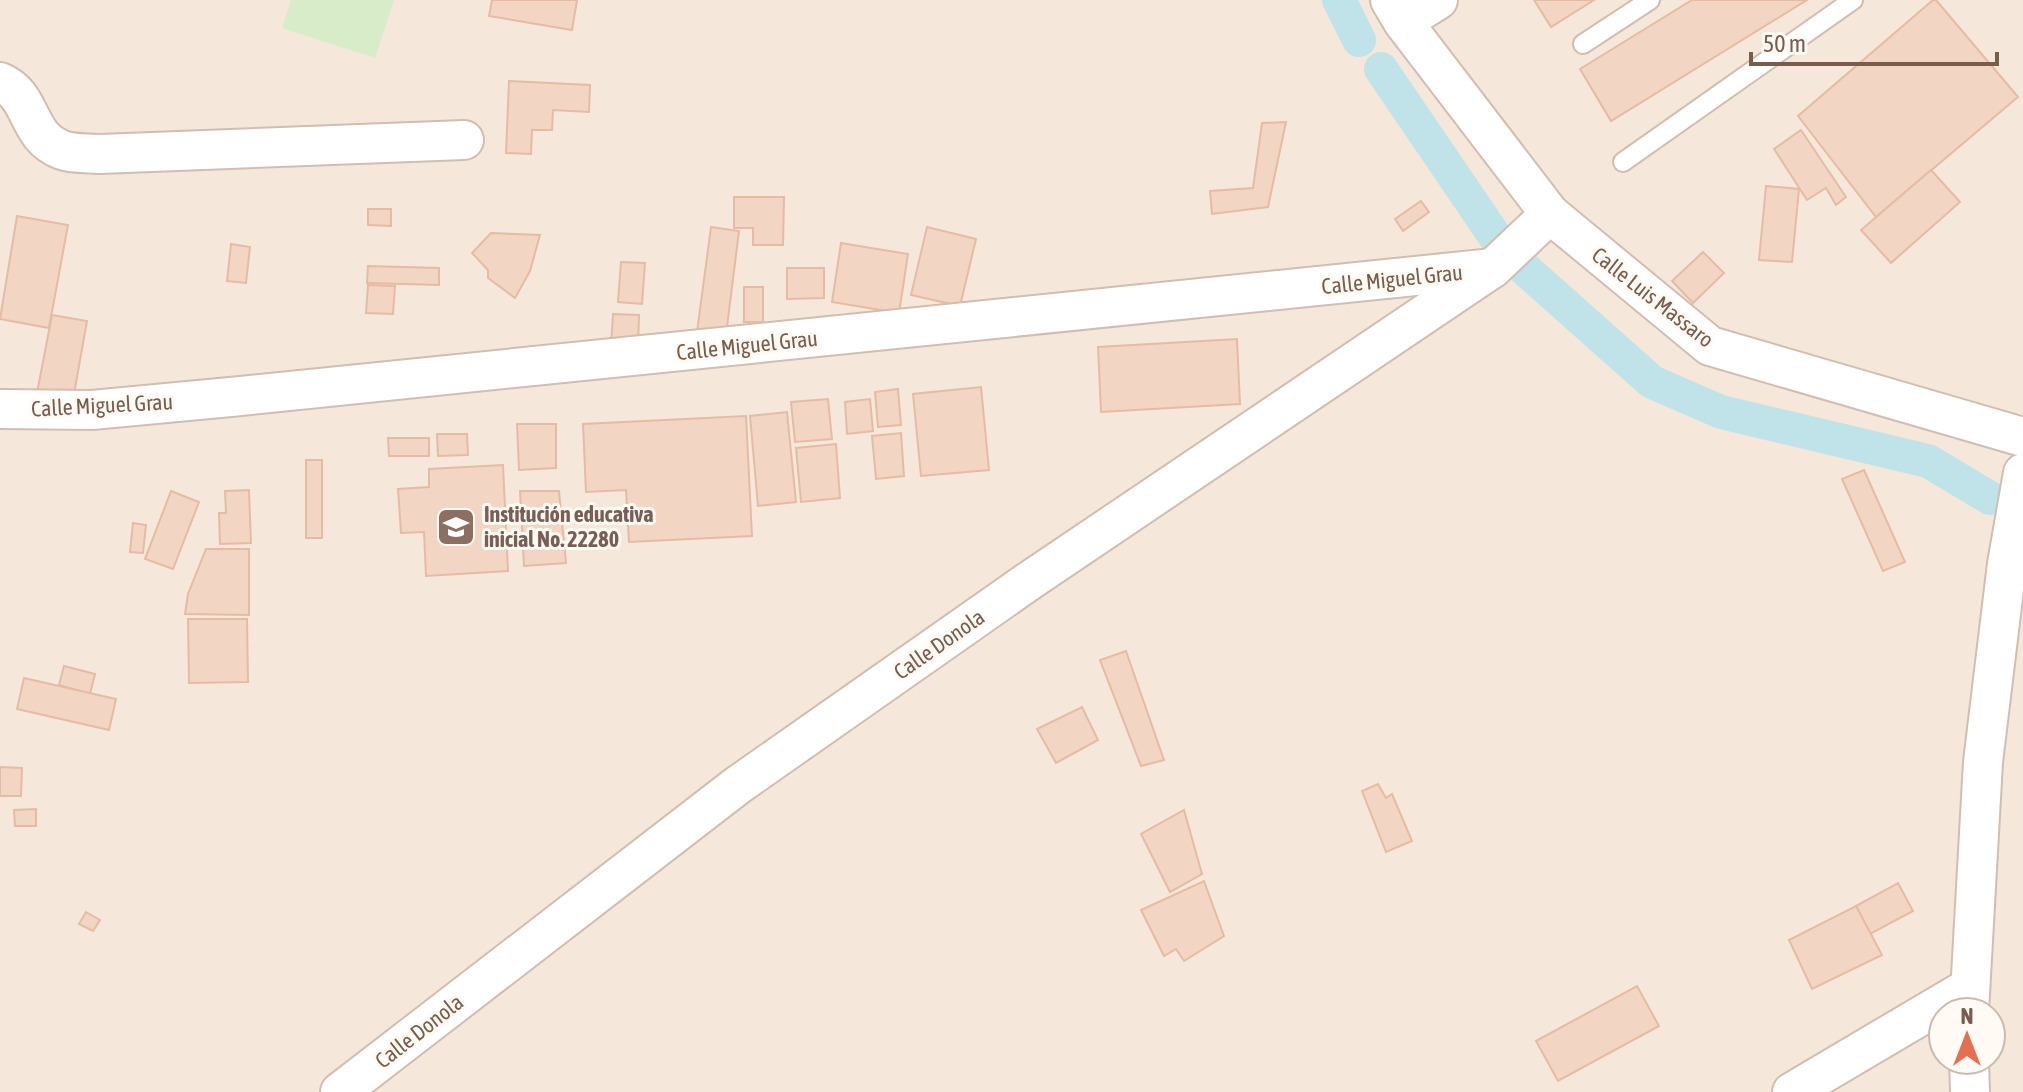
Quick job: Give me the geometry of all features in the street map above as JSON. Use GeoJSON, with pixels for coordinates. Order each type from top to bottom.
{"type":"FeatureCollection","features":[{"type":"Feature","properties":{"kind":"street"},"geometry":{"type":"LineString","coordinates":[[1396,11],[1438,0]]}},
{"type":"Feature","properties":{"kind":"street","name":"Calle Luis Massaro"},"geometry":{"type":"LineString","coordinates":[[1396,11],[1550,214],[1710,346],[2023,437]]}},
{"type":"Feature","properties":{"kind":"street"},"geometry":{"type":"LineString","coordinates":[[0,82],[19,93],[40,138],[63,151],[100,154],[464,140]]}},
{"type":"Feature","properties":{"kind":"street","name":"Calle Donola"},"geometry":{"type":"LineString","coordinates":[[340,1092],[738,785],[1029,581],[1493,268],[1550,214]]}},
{"type":"Feature","properties":{"kind":"street","name":"Calle Miguel Grau"},"geometry":{"type":"LineString","coordinates":[[0,409],[92,410],[226,398],[1493,268]]}},
{"type":"Feature","properties":{"kind":"street"},"geometry":{"type":"LineString","coordinates":[[1968,996],[1983,762],[2007,564],[2023,473]]}},
{"type":"Feature","properties":{"kind":"street"},"geometry":{"type":"LineString","coordinates":[[2001,623],[2023,658]]}},
{"type":"Feature","properties":{"kind":"street"},"geometry":{"type":"LineString","coordinates":[[1792,1092],[1927,1021]]}},
{"type":"Feature","properties":{"kind":"lane"},"geometry":{"type":"LineString","coordinates":[[1583,44],[1650,0]]}},
{"type":"Feature","properties":{"kind":"lane"},"geometry":{"type":"LineString","coordinates":[[1623,162],[1853,0]]}},
{"type":"Feature","properties":{"kind":"shaded area"},"geometry":{"type":"Polygon","coordinates":[[[0,0],[2023,0],[2023,1092],[0,1092],[0,0]]]}},
{"type":"Feature","properties":{"kind":"green space"},"geometry":{"type":"Polygon","coordinates":[[[291,0],[394,0],[375,58],[282,28],[291,0]]]}},
{"type":"Feature","properties":{"kind":"building"},"geometry":{"type":"Polygon","coordinates":[[[492,0],[577,0],[572,30],[489,16],[492,0]]]}},
{"type":"Feature","properties":{"kind":"building"},"geometry":{"type":"Polygon","coordinates":[[[1534,0],[1594,0],[1551,27],[1534,0]]]}},
{"type":"Feature","properties":{"kind":"building"},"geometry":{"type":"Polygon","coordinates":[[[1692,0],[1807,0],[1611,121],[1580,69],[1692,0]]]}},
{"type":"Feature","properties":{"kind":"building"},"geometry":{"type":"Polygon","coordinates":[[[1933,0],[2018,97],[1876,217],[1798,116],[1933,0]]]}},
{"type":"Feature","properties":{"kind":"building"},"geometry":{"type":"Polygon","coordinates":[[[509,81],[590,85],[589,112],[553,110],[552,130],[532,130],[531,154],[506,153],[509,81]]]}},
{"type":"Feature","properties":{"kind":"building"},"geometry":{"type":"Polygon","coordinates":[[[1286,122],[1268,207],[1212,214],[1210,191],[1253,188],[1262,123],[1286,122]]]}},
{"type":"Feature","properties":{"kind":"building"},"geometry":{"type":"Polygon","coordinates":[[[1801,130],[1846,197],[1836,205],[1826,188],[1807,200],[1774,149],[1801,130]]]}},
{"type":"Feature","properties":{"kind":"building"},"geometry":{"type":"Polygon","coordinates":[[[1931,170],[1960,202],[1891,263],[1861,230],[1931,170]]]}},
{"type":"Feature","properties":{"kind":"building"},"geometry":{"type":"Polygon","coordinates":[[[1766,186],[1799,189],[1792,262],[1759,260],[1766,186]]]}},
{"type":"Feature","properties":{"kind":"building"},"geometry":{"type":"Polygon","coordinates":[[[734,197],[784,197],[783,245],[753,245],[753,228],[734,228],[734,197]]]}},
{"type":"Feature","properties":{"kind":"building"},"geometry":{"type":"Polygon","coordinates":[[[1421,201],[1429,212],[1403,231],[1395,219],[1421,201]]]}},
{"type":"Feature","properties":{"kind":"building"},"geometry":{"type":"Polygon","coordinates":[[[368,209],[391,209],[391,226],[368,225],[368,209]]]}},
{"type":"Feature","properties":{"kind":"building"},"geometry":{"type":"Polygon","coordinates":[[[17,216],[68,225],[49,328],[0,319],[17,216]]]}},
{"type":"Feature","properties":{"kind":"building"},"geometry":{"type":"Polygon","coordinates":[[[711,227],[739,231],[726,335],[697,332],[711,227]]]}},
{"type":"Feature","properties":{"kind":"building"},"geometry":{"type":"Polygon","coordinates":[[[927,227],[976,239],[960,306],[911,295],[927,227]]]}},
{"type":"Feature","properties":{"kind":"building"},"geometry":{"type":"Polygon","coordinates":[[[491,233],[540,235],[530,271],[515,298],[488,278],[488,270],[472,253],[491,233]]]}},
{"type":"Feature","properties":{"kind":"building"},"geometry":{"type":"Polygon","coordinates":[[[841,243],[908,254],[899,313],[832,302],[841,243]]]}},
{"type":"Feature","properties":{"kind":"building"},"geometry":{"type":"Polygon","coordinates":[[[231,244],[250,247],[246,283],[227,281],[231,244]]]}},
{"type":"Feature","properties":{"kind":"building"},"geometry":{"type":"Polygon","coordinates":[[[1703,252],[1724,273],[1693,303],[1672,281],[1703,252]]]}},
{"type":"Feature","properties":{"kind":"building"},"geometry":{"type":"Polygon","coordinates":[[[621,262],[645,263],[642,304],[618,302],[621,262]]]}},
{"type":"Feature","properties":{"kind":"building"},"geometry":{"type":"Polygon","coordinates":[[[368,266],[439,268],[439,285],[367,283],[368,266]]]}},
{"type":"Feature","properties":{"kind":"building"},"geometry":{"type":"Polygon","coordinates":[[[787,268],[824,268],[824,298],[787,299],[787,268]]]}},
{"type":"Feature","properties":{"kind":"building"},"geometry":{"type":"Polygon","coordinates":[[[368,285],[395,286],[393,314],[366,313],[368,285]]]}},
{"type":"Feature","properties":{"kind":"building"},"geometry":{"type":"Polygon","coordinates":[[[744,287],[763,287],[763,322],[744,322],[744,287]]]}},
{"type":"Feature","properties":{"kind":"building"},"geometry":{"type":"Polygon","coordinates":[[[613,314],[639,315],[638,347],[611,346],[613,314]]]}},
{"type":"Feature","properties":{"kind":"building"},"geometry":{"type":"Polygon","coordinates":[[[52,315],[87,321],[72,405],[36,398],[52,315]]]}},
{"type":"Feature","properties":{"kind":"building"},"geometry":{"type":"Polygon","coordinates":[[[1237,339],[1240,404],[1101,412],[1098,347],[1237,339]]]}},
{"type":"Feature","properties":{"kind":"building"},"geometry":{"type":"Polygon","coordinates":[[[981,387],[989,470],[921,476],[913,394],[981,387]]]}},
{"type":"Feature","properties":{"kind":"building"},"geometry":{"type":"Polygon","coordinates":[[[898,389],[901,425],[878,427],[875,392],[898,389]]]}},
{"type":"Feature","properties":{"kind":"building"},"geometry":{"type":"Polygon","coordinates":[[[828,399],[832,439],[795,442],[791,402],[828,399]]]}},
{"type":"Feature","properties":{"kind":"building"},"geometry":{"type":"Polygon","coordinates":[[[870,399],[873,431],[847,434],[845,402],[870,399]]]}},
{"type":"Feature","properties":{"kind":"building"},"geometry":{"type":"Polygon","coordinates":[[[787,412],[796,502],[758,506],[750,416],[787,412]]]}},
{"type":"Feature","properties":{"kind":"building"},"geometry":{"type":"Polygon","coordinates":[[[746,416],[752,536],[629,542],[626,490],[586,492],[583,424],[746,416]]]}},
{"type":"Feature","properties":{"kind":"building"},"geometry":{"type":"Polygon","coordinates":[[[517,424],[556,424],[556,468],[519,470],[517,424]]]}},
{"type":"Feature","properties":{"kind":"building"},"geometry":{"type":"Polygon","coordinates":[[[901,433],[904,476],[876,479],[872,436],[901,433]]]}},
{"type":"Feature","properties":{"kind":"building"},"geometry":{"type":"Polygon","coordinates":[[[437,434],[467,434],[468,455],[438,456],[437,434]]]}},
{"type":"Feature","properties":{"kind":"building"},"geometry":{"type":"Polygon","coordinates":[[[388,438],[429,438],[429,456],[389,456],[388,438]]]}},
{"type":"Feature","properties":{"kind":"building"},"geometry":{"type":"Polygon","coordinates":[[[836,444],[840,498],[801,502],[796,448],[836,444]]]}},
{"type":"Feature","properties":{"kind":"building"},"geometry":{"type":"Polygon","coordinates":[[[306,460],[322,460],[322,538],[306,538],[306,460]]]}},
{"type":"Feature","properties":{"kind":"building"},"geometry":{"type":"Polygon","coordinates":[[[503,465],[508,571],[426,576],[424,532],[401,533],[398,489],[429,487],[429,469],[503,465]]]}},
{"type":"Feature","properties":{"kind":"building"},"geometry":{"type":"Polygon","coordinates":[[[1864,470],[1905,562],[1883,571],[1842,479],[1864,470]]]}},
{"type":"Feature","properties":{"kind":"building"},"geometry":{"type":"Polygon","coordinates":[[[249,490],[251,543],[220,544],[219,513],[226,513],[225,491],[249,490]]]}},
{"type":"Feature","properties":{"kind":"building"},"geometry":{"type":"Polygon","coordinates":[[[171,491],[199,502],[173,569],[145,559],[171,491]]]}},
{"type":"Feature","properties":{"kind":"building"},"geometry":{"type":"Polygon","coordinates":[[[520,491],[559,491],[566,563],[524,566],[520,491]]]}},
{"type":"Feature","properties":{"kind":"building"},"geometry":{"type":"Polygon","coordinates":[[[133,523],[146,525],[143,553],[130,552],[133,523]]]}},
{"type":"Feature","properties":{"kind":"building"},"geometry":{"type":"Polygon","coordinates":[[[206,549],[249,549],[249,615],[185,614],[188,594],[206,549]]]}},
{"type":"Feature","properties":{"kind":"building"},"geometry":{"type":"Polygon","coordinates":[[[188,619],[247,619],[248,682],[189,683],[188,619]]]}},
{"type":"Feature","properties":{"kind":"building"},"geometry":{"type":"Polygon","coordinates":[[[1126,651],[1164,760],[1141,766],[1100,660],[1126,651]]]}},
{"type":"Feature","properties":{"kind":"building"},"geometry":{"type":"Polygon","coordinates":[[[64,666],[95,674],[90,694],[59,685],[64,666]]]}},
{"type":"Feature","properties":{"kind":"building"},"geometry":{"type":"Polygon","coordinates":[[[24,678],[116,699],[109,730],[17,709],[24,678]]]}},
{"type":"Feature","properties":{"kind":"building"},"geometry":{"type":"Polygon","coordinates":[[[1082,707],[1098,740],[1056,763],[1037,729],[1082,707]]]}},
{"type":"Feature","properties":{"kind":"building"},"geometry":{"type":"Polygon","coordinates":[[[0,767],[22,768],[21,796],[0,796],[0,767]]]}},
{"type":"Feature","properties":{"kind":"building"},"geometry":{"type":"Polygon","coordinates":[[[1378,784],[1386,798],[1392,794],[1412,841],[1386,852],[1362,791],[1378,784]]]}},
{"type":"Feature","properties":{"kind":"building"},"geometry":{"type":"Polygon","coordinates":[[[36,809],[36,826],[15,826],[14,810],[36,809]]]}},
{"type":"Feature","properties":{"kind":"building"},"geometry":{"type":"Polygon","coordinates":[[[1184,810],[1202,874],[1170,892],[1141,834],[1184,810]]]}},
{"type":"Feature","properties":{"kind":"building"},"geometry":{"type":"Polygon","coordinates":[[[1204,881],[1224,936],[1184,961],[1176,949],[1164,956],[1141,910],[1204,881]]]}},
{"type":"Feature","properties":{"kind":"building"},"geometry":{"type":"Polygon","coordinates":[[[1898,883],[1913,911],[1870,934],[1856,906],[1898,883]]]}},
{"type":"Feature","properties":{"kind":"building"},"geometry":{"type":"Polygon","coordinates":[[[1856,906],[1882,955],[1812,989],[1789,940],[1856,906]]]}},
{"type":"Feature","properties":{"kind":"building"},"geometry":{"type":"Polygon","coordinates":[[[86,912],[100,920],[93,931],[79,924],[86,912]]]}},
{"type":"Feature","properties":{"kind":"building"},"geometry":{"type":"Polygon","coordinates":[[[1637,986],[1659,1026],[1558,1081],[1536,1041],[1637,986]]]}},
{"type":"Feature","properties":{"kind":"waterway"},"geometry":{"type":"LineString","coordinates":[[1339,0],[1359,40]]}},
{"type":"Feature","properties":{"kind":"waterway"},"geometry":{"type":"LineString","coordinates":[[1381,69],[1496,238]]}},
{"type":"Feature","properties":{"kind":"waterway"},"geometry":{"type":"LineString","coordinates":[[1517,262],[1652,382],[1721,412],[1928,461],[1990,498]]}},
{"type":"Feature","properties":{"kind":"place","name":"Institución educativa inicial No. 22280"},"geometry":{"type":"Point","coordinates":[456,527]}}]}
